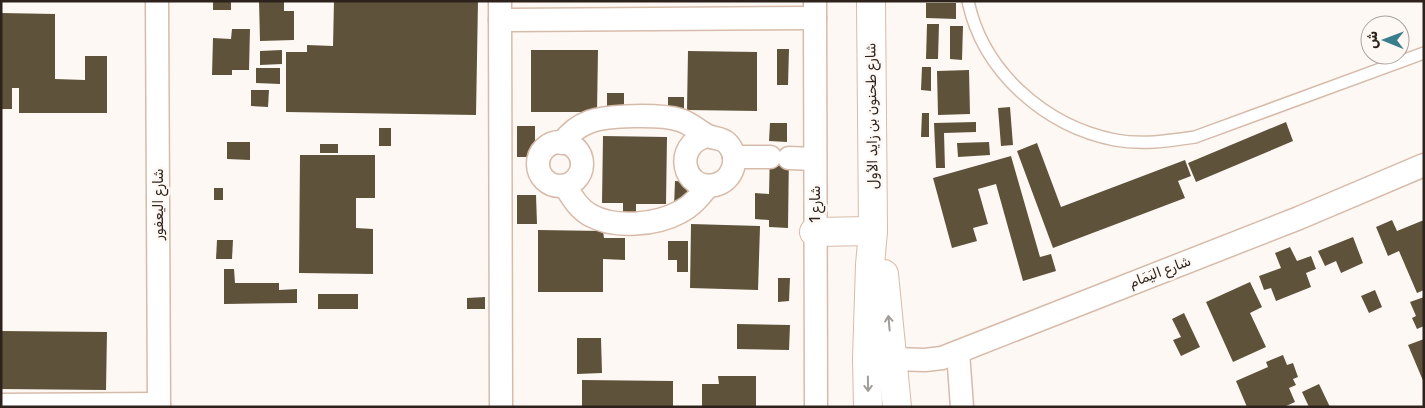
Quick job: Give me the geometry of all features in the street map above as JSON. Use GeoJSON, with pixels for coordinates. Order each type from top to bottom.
{"type":"FeatureCollection","features":[{"type":"Feature","properties":{"kind":"street","name":"شارع اليعفور"},"geometry":{"type":"LineString","coordinates":[[157,1],[159,405]]}},
{"type":"Feature","properties":{"kind":"street","name":"شارع طحنون بن زايد الأول"},"geometry":{"type":"LineString","coordinates":[[868,407],[867,359],[870,265],[874,231],[871,1]]}},
{"type":"Feature","properties":{"kind":"street"},"geometry":{"type":"LineString","coordinates":[[500,407],[500,10],[815,9]]}},
{"type":"Feature","properties":{"kind":"street","name":"شارع 1"},"geometry":{"type":"LineString","coordinates":[[815,9],[814,232],[816,407]]}},
{"type":"Feature","properties":{"kind":"street"},"geometry":{"type":"LineString","coordinates":[[562,143],[569,134],[582,125],[597,119],[670,118],[690,124],[707,136],[715,137],[728,144],[734,157],[732,171],[728,178],[716,185],[708,186],[701,185],[690,176],[685,162],[686,154],[694,142],[707,136]]}},
{"type":"Feature","properties":{"kind":"street"},"geometry":{"type":"LineString","coordinates":[[554,143],[562,143],[575,149],[580,155],[581,163],[578,177],[565,186],[550,184],[540,174],[538,166],[542,152],[554,143]]}},
{"type":"Feature","properties":{"kind":"street"},"geometry":{"type":"LineString","coordinates":[[734,157],[815,159]]}},
{"type":"Feature","properties":{"kind":"street","name":"شارع اليَمَام"},"geometry":{"type":"LineString","coordinates":[[892,359],[925,360],[942,358],[1299,218],[1424,165]]}},
{"type":"Feature","properties":{"kind":"street"},"geometry":{"type":"LineString","coordinates":[[565,186],[572,199],[589,214],[599,219],[625,223],[656,220],[680,212],[696,201],[708,186]]}},
{"type":"Feature","properties":{"kind":"street"},"geometry":{"type":"LineString","coordinates":[[814,232],[874,231]]}},
{"type":"Feature","properties":{"kind":"street","name":"شارع طحنون بن زايد الأول"},"geometry":{"type":"LineString","coordinates":[[874,231],[883,261],[897,407]]}},
{"type":"Feature","properties":{"kind":"street"},"geometry":{"type":"LineString","coordinates":[[958,352],[962,407]]}},
{"type":"Feature","properties":{"kind":"street"},"geometry":{"type":"LineString","coordinates":[[1,405],[159,405]]}},
{"type":"Feature","properties":{"kind":"lane"},"geometry":{"type":"LineString","coordinates":[[968,1],[971,16],[988,52],[1012,84],[1042,110],[1077,129],[1116,140],[1155,143],[1195,137],[1424,52]]}},
{"type":"Feature","properties":{"kind":"building"},"geometry":{"type":"Polygon","coordinates":[[[213,1],[231,1],[231,10],[213,10],[213,1]]]}},
{"type":"Feature","properties":{"kind":"building"},"geometry":{"type":"Polygon","coordinates":[[[259,1],[284,1],[284,11],[294,11],[294,40],[260,41],[259,1]]]}},
{"type":"Feature","properties":{"kind":"building"},"geometry":{"type":"Polygon","coordinates":[[[334,1],[478,1],[476,115],[286,112],[286,52],[307,52],[307,45],[333,46],[334,1]]]}},
{"type":"Feature","properties":{"kind":"building"},"geometry":{"type":"Polygon","coordinates":[[[926,3],[956,3],[956,19],[926,18],[926,3]]]}},
{"type":"Feature","properties":{"kind":"building"},"geometry":{"type":"Polygon","coordinates":[[[1,13],[55,14],[55,79],[85,80],[85,56],[107,56],[107,113],[19,113],[19,88],[12,88],[12,109],[1,109],[1,13]]]}},
{"type":"Feature","properties":{"kind":"building"},"geometry":{"type":"Polygon","coordinates":[[[927,24],[939,24],[938,59],[926,59],[927,24]]]}},
{"type":"Feature","properties":{"kind":"building"},"geometry":{"type":"Polygon","coordinates":[[[950,26],[963,26],[962,60],[950,59],[950,26]]]}},
{"type":"Feature","properties":{"kind":"building"},"geometry":{"type":"Polygon","coordinates":[[[232,29],[250,29],[249,70],[232,70],[232,75],[212,75],[213,38],[231,39],[232,29]]]}},
{"type":"Feature","properties":{"kind":"building"},"geometry":{"type":"Polygon","coordinates":[[[777,49],[789,49],[788,85],[777,85],[777,49]]]}},
{"type":"Feature","properties":{"kind":"building"},"geometry":{"type":"Polygon","coordinates":[[[282,50],[282,64],[260,65],[260,51],[282,50]]]}},
{"type":"Feature","properties":{"kind":"building"},"geometry":{"type":"Polygon","coordinates":[[[531,50],[598,50],[597,112],[531,112],[531,50]]]}},
{"type":"Feature","properties":{"kind":"building"},"geometry":{"type":"Polygon","coordinates":[[[688,51],[757,52],[757,111],[687,110],[688,51]]]}},
{"type":"Feature","properties":{"kind":"building"},"geometry":{"type":"Polygon","coordinates":[[[922,67],[931,67],[931,91],[921,90],[922,67]]]}},
{"type":"Feature","properties":{"kind":"building"},"geometry":{"type":"Polygon","coordinates":[[[256,68],[280,68],[280,84],[256,83],[256,68]]]}},
{"type":"Feature","properties":{"kind":"building"},"geometry":{"type":"Polygon","coordinates":[[[969,70],[970,114],[938,115],[937,71],[969,70]]]}},
{"type":"Feature","properties":{"kind":"building"},"geometry":{"type":"Polygon","coordinates":[[[251,90],[269,90],[268,107],[251,106],[251,90]]]}},
{"type":"Feature","properties":{"kind":"building"},"geometry":{"type":"Polygon","coordinates":[[[607,93],[624,93],[624,113],[607,113],[607,93]]]}},
{"type":"Feature","properties":{"kind":"building"},"geometry":{"type":"Polygon","coordinates":[[[668,97],[684,97],[684,114],[668,114],[668,97]]]}},
{"type":"Feature","properties":{"kind":"building"},"geometry":{"type":"Polygon","coordinates":[[[1010,107],[1013,145],[1001,146],[998,108],[1010,107]]]}},
{"type":"Feature","properties":{"kind":"building"},"geometry":{"type":"Polygon","coordinates":[[[922,113],[929,113],[929,137],[921,137],[922,113]]]}},
{"type":"Feature","properties":{"kind":"building"},"geometry":{"type":"Polygon","coordinates":[[[976,122],[976,132],[944,133],[945,168],[936,168],[934,123],[976,122]]]}},
{"type":"Feature","properties":{"kind":"building"},"geometry":{"type":"Polygon","coordinates":[[[1286,122],[1293,141],[1196,182],[1188,163],[1286,122]]]}},
{"type":"Feature","properties":{"kind":"building"},"geometry":{"type":"Polygon","coordinates":[[[770,123],[787,123],[787,142],[769,141],[770,123]]]}},
{"type":"Feature","properties":{"kind":"building"},"geometry":{"type":"Polygon","coordinates":[[[517,126],[535,126],[535,157],[517,157],[517,126]]]}},
{"type":"Feature","properties":{"kind":"building"},"geometry":{"type":"Polygon","coordinates":[[[379,128],[391,128],[391,146],[379,146],[379,128]]]}},
{"type":"Feature","properties":{"kind":"building"},"geometry":{"type":"Polygon","coordinates":[[[603,136],[667,137],[666,204],[636,204],[636,214],[623,213],[623,203],[602,203],[603,136]]]}},
{"type":"Feature","properties":{"kind":"building"},"geometry":{"type":"Polygon","coordinates":[[[227,142],[250,142],[250,160],[227,159],[227,142]]]}},
{"type":"Feature","properties":{"kind":"building"},"geometry":{"type":"Polygon","coordinates":[[[989,142],[990,155],[958,157],[957,143],[989,142]]]}},
{"type":"Feature","properties":{"kind":"building"},"geometry":{"type":"Polygon","coordinates":[[[1037,143],[1061,207],[1185,160],[1191,176],[1178,181],[1185,198],[1053,248],[1017,151],[1037,143]]]}},
{"type":"Feature","properties":{"kind":"building"},"geometry":{"type":"Polygon","coordinates":[[[320,144],[338,144],[338,153],[320,153],[320,144]]]}},
{"type":"Feature","properties":{"kind":"building"},"geometry":{"type":"Polygon","coordinates":[[[770,151],[789,151],[788,228],[769,227],[769,220],[755,219],[755,193],[769,194],[770,151]]]}},
{"type":"Feature","properties":{"kind":"building"},"geometry":{"type":"Polygon","coordinates":[[[300,155],[375,155],[375,198],[356,198],[356,228],[373,229],[373,274],[299,273],[300,155]]]}},
{"type":"Feature","properties":{"kind":"building"},"geometry":{"type":"Polygon","coordinates":[[[1011,156],[1040,257],[1051,254],[1056,271],[1023,281],[996,184],[978,189],[988,224],[973,228],[977,241],[952,248],[933,178],[1011,156]]]}},
{"type":"Feature","properties":{"kind":"building"},"geometry":{"type":"Polygon","coordinates":[[[675,181],[689,182],[688,207],[674,207],[675,181]]]}},
{"type":"Feature","properties":{"kind":"building"},"geometry":{"type":"Polygon","coordinates":[[[214,188],[223,188],[223,200],[214,200],[214,188]]]}},
{"type":"Feature","properties":{"kind":"building"},"geometry":{"type":"Polygon","coordinates":[[[517,195],[536,195],[537,224],[517,224],[517,195]]]}},
{"type":"Feature","properties":{"kind":"building"},"geometry":{"type":"Polygon","coordinates":[[[1392,220],[1397,231],[1424,220],[1424,290],[1417,293],[1399,251],[1388,256],[1376,227],[1392,220]]]}},
{"type":"Feature","properties":{"kind":"building"},"geometry":{"type":"Polygon","coordinates":[[[691,224],[760,226],[758,290],[690,288],[691,224]]]}},
{"type":"Feature","properties":{"kind":"building"},"geometry":{"type":"Polygon","coordinates":[[[538,230],[603,231],[604,238],[625,238],[625,260],[603,259],[603,292],[538,292],[538,230]]]}},
{"type":"Feature","properties":{"kind":"building"},"geometry":{"type":"Polygon","coordinates":[[[1353,237],[1363,263],[1341,273],[1336,261],[1325,266],[1318,251],[1353,237]]]}},
{"type":"Feature","properties":{"kind":"building"},"geometry":{"type":"Polygon","coordinates":[[[217,240],[233,240],[232,259],[216,259],[217,240]]]}},
{"type":"Feature","properties":{"kind":"building"},"geometry":{"type":"Polygon","coordinates":[[[668,241],[688,241],[688,272],[677,272],[677,260],[668,260],[668,241]]]}},
{"type":"Feature","properties":{"kind":"building"},"geometry":{"type":"Polygon","coordinates":[[[1290,247],[1297,261],[1311,256],[1316,269],[1306,273],[1311,287],[1276,301],[1271,288],[1264,290],[1259,276],[1281,268],[1275,253],[1290,247]]]}},
{"type":"Feature","properties":{"kind":"building"},"geometry":{"type":"Polygon","coordinates":[[[224,269],[234,269],[235,283],[279,283],[279,290],[297,289],[297,303],[224,304],[224,269]]]}},
{"type":"Feature","properties":{"kind":"building"},"geometry":{"type":"Polygon","coordinates":[[[778,278],[790,278],[789,301],[778,302],[778,278]]]}},
{"type":"Feature","properties":{"kind":"building"},"geometry":{"type":"Polygon","coordinates":[[[1250,282],[1262,307],[1250,313],[1266,347],[1233,362],[1206,302],[1250,282]]]}},
{"type":"Feature","properties":{"kind":"building"},"geometry":{"type":"Polygon","coordinates":[[[1375,290],[1382,307],[1369,313],[1361,296],[1375,290]]]}},
{"type":"Feature","properties":{"kind":"building"},"geometry":{"type":"Polygon","coordinates":[[[318,294],[358,294],[358,309],[318,309],[318,294]]]}},
{"type":"Feature","properties":{"kind":"building"},"geometry":{"type":"Polygon","coordinates":[[[485,297],[485,309],[467,309],[467,298],[485,297]]]}},
{"type":"Feature","properties":{"kind":"building"},"geometry":{"type":"Polygon","coordinates":[[[1424,297],[1424,326],[1417,329],[1412,318],[1416,316],[1410,302],[1424,297]]]}},
{"type":"Feature","properties":{"kind":"building"},"geometry":{"type":"Polygon","coordinates":[[[1184,313],[1200,347],[1181,356],[1173,340],[1181,337],[1172,319],[1184,313]]]}},
{"type":"Feature","properties":{"kind":"building"},"geometry":{"type":"Polygon","coordinates":[[[737,324],[790,325],[789,350],[737,349],[737,324]]]}},
{"type":"Feature","properties":{"kind":"building"},"geometry":{"type":"Polygon","coordinates":[[[1,331],[107,332],[106,390],[1,389],[1,331]]]}},
{"type":"Feature","properties":{"kind":"building"},"geometry":{"type":"Polygon","coordinates":[[[577,338],[601,338],[602,373],[577,374],[577,338]]]}},
{"type":"Feature","properties":{"kind":"building"},"geometry":{"type":"Polygon","coordinates":[[[1424,339],[1424,383],[1408,345],[1424,339]]]}},
{"type":"Feature","properties":{"kind":"building"},"geometry":{"type":"Polygon","coordinates":[[[1283,355],[1287,365],[1293,363],[1298,377],[1293,379],[1296,385],[1289,388],[1295,402],[1284,407],[1247,407],[1236,381],[1268,367],[1266,362],[1283,355]]]}},
{"type":"Feature","properties":{"kind":"building"},"geometry":{"type":"Polygon","coordinates":[[[718,376],[756,376],[756,407],[702,407],[702,384],[719,384],[718,376]]]}},
{"type":"Feature","properties":{"kind":"building"},"geometry":{"type":"Polygon","coordinates":[[[582,380],[673,381],[673,407],[582,407],[582,380]]]}},
{"type":"Feature","properties":{"kind":"building"},"geometry":{"type":"Polygon","coordinates":[[[1319,384],[1330,407],[1309,407],[1302,392],[1319,384]]]}}]}
